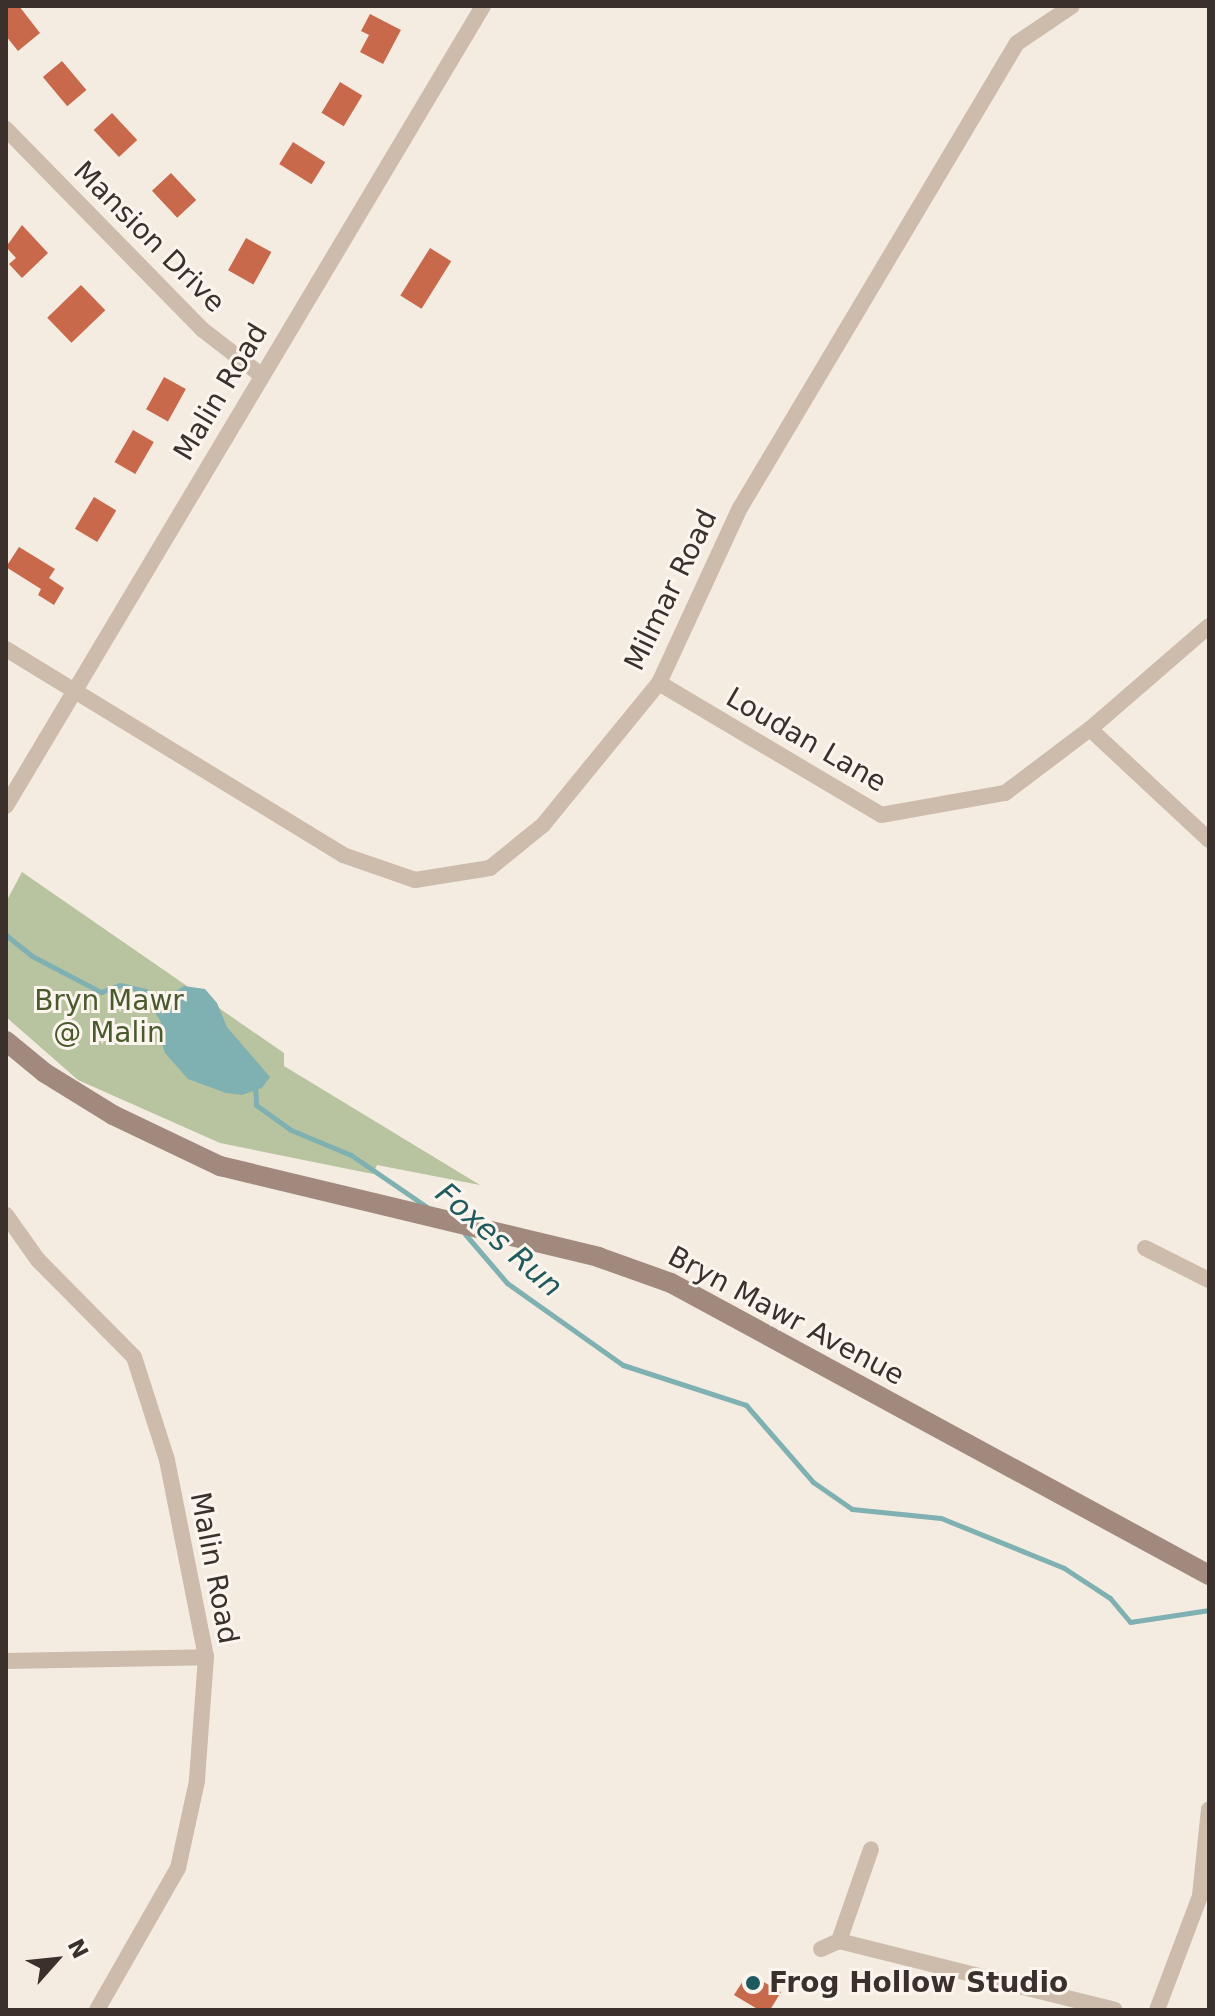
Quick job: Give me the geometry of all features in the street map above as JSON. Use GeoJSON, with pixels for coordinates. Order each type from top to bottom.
{"type":"FeatureCollection","features":[{"type":"Feature","properties":{"kind":"main road","name":"Bryn Mawr Avenue"},"geometry":{"type":"LineString","coordinates":[[6,1041],[113,1115],[220,1166],[598,1257],[671,1283],[1209,1575]]}},
{"type":"Feature","properties":{"kind":"street","name":"Malin Road"},"geometry":{"type":"LineString","coordinates":[[6,806],[483,6]]}},
{"type":"Feature","properties":{"kind":"street","name":"Milmar Road"},"geometry":{"type":"LineString","coordinates":[[6,649],[343,855],[415,880],[490,868],[543,825],[659,683],[740,508],[1017,43],[1072,6]]}},
{"type":"Feature","properties":{"kind":"street","name":"Mansion Drive"},"geometry":{"type":"LineString","coordinates":[[6,129],[203,330],[261,375]]}},
{"type":"Feature","properties":{"kind":"street","name":"Loudan Lane"},"geometry":{"type":"LineString","coordinates":[[659,683],[881,815],[1005,793],[1090,729],[1209,626]]}},
{"type":"Feature","properties":{"kind":"street"},"geometry":{"type":"LineString","coordinates":[[1090,729],[1209,840]]}},
{"type":"Feature","properties":{"kind":"street","name":"Malin Road"},"geometry":{"type":"LineString","coordinates":[[6,1215],[38,1260],[134,1357],[167,1460],[206,1657],[197,1781],[178,1868],[97,2010]]}},
{"type":"Feature","properties":{"kind":"street"},"geometry":{"type":"LineString","coordinates":[[1145,1248],[1209,1280]]}},
{"type":"Feature","properties":{"kind":"street"},"geometry":{"type":"LineString","coordinates":[[6,1661],[206,1657]]}},
{"type":"Feature","properties":{"kind":"street"},"geometry":{"type":"LineString","coordinates":[[1157,2010],[1200,1896],[1209,1809]]}},
{"type":"Feature","properties":{"kind":"street"},"geometry":{"type":"LineString","coordinates":[[839,1941],[871,1849]]}},
{"type":"Feature","properties":{"kind":"street"},"geometry":{"type":"LineString","coordinates":[[821,1949],[839,1941],[1115,2010]]}},
{"type":"Feature","properties":{"kind":"green space","name":"Bryn Mawr @ Malin"},"geometry":{"type":"Polygon","coordinates":[[[22,872],[284,1053],[284,1066],[480,1185],[377,1165],[373,1174],[220,1143],[78,1080],[6,1017],[6,902],[22,872]]]}},
{"type":"Feature","properties":{"kind":"water"},"geometry":{"type":"Polygon","coordinates":[[[184,986],[205,989],[217,1003],[227,1027],[270,1077],[262,1088],[242,1095],[226,1093],[188,1079],[165,1053],[158,1033],[167,997],[184,986]]]}},
{"type":"Feature","properties":{"kind":"building"},"geometry":{"type":"Polygon","coordinates":[[[6,6],[19,6],[40,33],[18,51],[6,36],[6,6]]]}},
{"type":"Feature","properties":{"kind":"building"},"geometry":{"type":"Polygon","coordinates":[[[370,14],[401,30],[383,64],[360,52],[369,35],[361,31],[370,14]]]}},
{"type":"Feature","properties":{"kind":"building"},"geometry":{"type":"Polygon","coordinates":[[[62,61],[86,90],[67,106],[43,77],[62,61]]]}},
{"type":"Feature","properties":{"kind":"building"},"geometry":{"type":"Polygon","coordinates":[[[340,82],[362,95],[344,126],[321,113],[340,82]]]}},
{"type":"Feature","properties":{"kind":"building"},"geometry":{"type":"Polygon","coordinates":[[[112,113],[137,140],[119,157],[94,130],[112,113]]]}},
{"type":"Feature","properties":{"kind":"building"},"geometry":{"type":"Polygon","coordinates":[[[293,142],[325,162],[311,184],[279,164],[293,142]]]}},
{"type":"Feature","properties":{"kind":"building"},"geometry":{"type":"Polygon","coordinates":[[[171,173],[196,200],[177,218],[152,191],[171,173]]]}},
{"type":"Feature","properties":{"kind":"building"},"geometry":{"type":"Polygon","coordinates":[[[22,225],[48,253],[22,278],[9,264],[16,258],[6,247],[22,225]]]}},
{"type":"Feature","properties":{"kind":"building"},"geometry":{"type":"Polygon","coordinates":[[[246,238],[271,252],[253,284],[228,270],[246,238]]]}},
{"type":"Feature","properties":{"kind":"building"},"geometry":{"type":"Polygon","coordinates":[[[430,248],[451,261],[422,309],[400,295],[430,248]]]}},
{"type":"Feature","properties":{"kind":"building"},"geometry":{"type":"Polygon","coordinates":[[[81,285],[105,310],[72,343],[47,318],[81,285]]]}},
{"type":"Feature","properties":{"kind":"building"},"geometry":{"type":"Polygon","coordinates":[[[164,377],[186,389],[168,421],[146,409],[164,377]]]}},
{"type":"Feature","properties":{"kind":"building"},"geometry":{"type":"Polygon","coordinates":[[[133,430],[154,442],[135,474],[114,462],[133,430]]]}},
{"type":"Feature","properties":{"kind":"building"},"geometry":{"type":"Polygon","coordinates":[[[94,497],[116,510],[97,542],[75,529],[94,497]]]}},
{"type":"Feature","properties":{"kind":"building"},"geometry":{"type":"Polygon","coordinates":[[[19,547],[55,569],[49,578],[64,588],[54,605],[38,595],[41,589],[6,567],[19,547]]]}},
{"type":"Feature","properties":{"kind":"building","name":"Frog Hollow Studio"},"geometry":{"type":"Polygon","coordinates":[[[748,1973],[781,1992],[770,2010],[759,2010],[734,1995],[748,1973]]]}},
{"type":"Feature","properties":{"kind":"waterway","name":"Foxes Run"},"geometry":{"type":"LineString","coordinates":[[6,935],[32,956],[101,992],[120,985],[145,991],[164,1023]]}},
{"type":"Feature","properties":{"kind":"waterway","name":"Foxes Run"},"geometry":{"type":"LineString","coordinates":[[255,1084],[256,1105],[291,1130],[351,1155],[427,1207]]}},
{"type":"Feature","properties":{"kind":"waterway","name":"Foxes Run"},"geometry":{"type":"LineString","coordinates":[[465,1234],[507,1283],[623,1365],[746,1405],[813,1482],[852,1509],[941,1518],[1064,1568],[1110,1598],[1130,1622],[1209,1610]]}},
{"type":"Feature","properties":{"kind":"place","name":"Frog Hollow Studio"},"geometry":{"type":"Point","coordinates":[753,1983]}}]}
